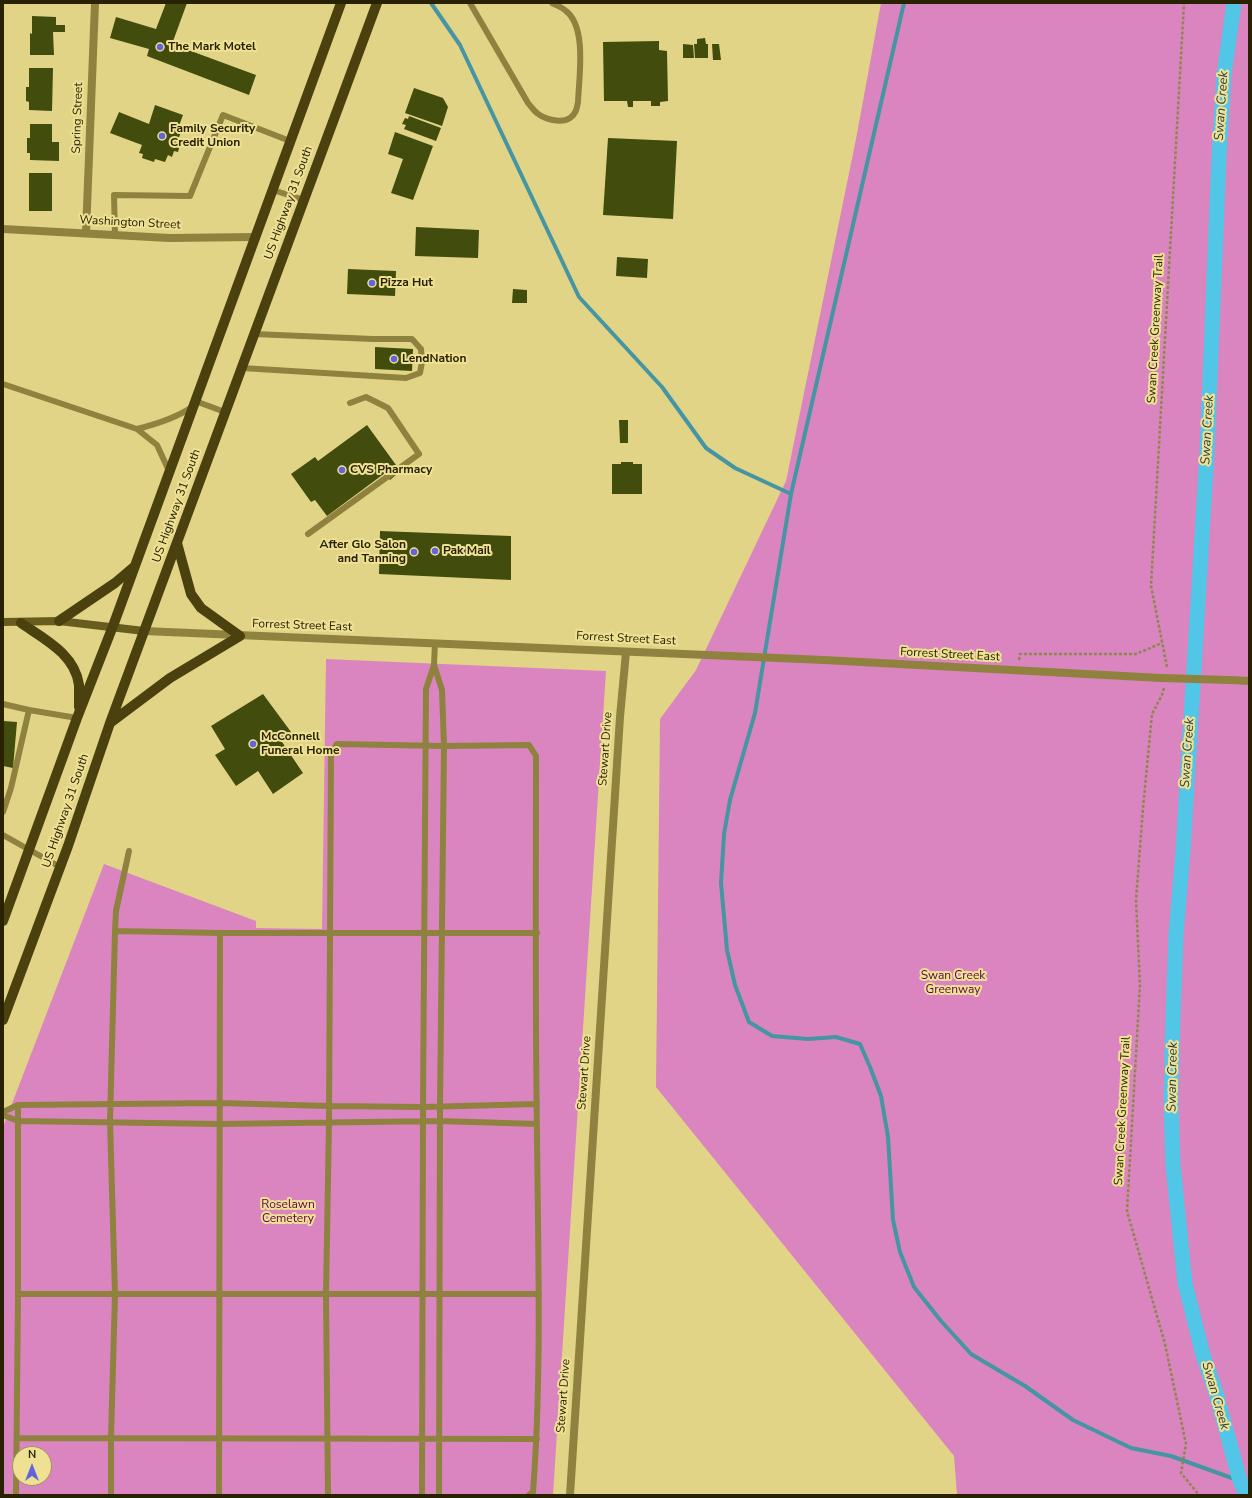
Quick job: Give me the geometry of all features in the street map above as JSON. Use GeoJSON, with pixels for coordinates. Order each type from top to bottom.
{"type":"FeatureCollection","features":[{"type":"Feature","properties":{"kind":"main road","name":"US Highway 31 South"},"geometry":{"type":"LineString","coordinates":[[3,921],[78,715],[113,626],[341,3]]}},
{"type":"Feature","properties":{"kind":"main road","name":"US Highway 31 South"},"geometry":{"type":"LineString","coordinates":[[3,1020],[60,867],[110,723],[377,3]]}},
{"type":"Feature","properties":{"kind":"main road"},"geometry":{"type":"LineString","coordinates":[[110,723],[170,678],[240,636],[201,608],[191,594],[177,543]]}},
{"type":"Feature","properties":{"kind":"main road"},"geometry":{"type":"LineString","coordinates":[[59,621],[115,583],[135,566]]}},
{"type":"Feature","properties":{"kind":"main road","name":"Forrest Street East"},"geometry":{"type":"LineString","coordinates":[[3,622],[59,621],[113,626],[144,631]]}},
{"type":"Feature","properties":{"kind":"main road"},"geometry":{"type":"LineString","coordinates":[[21,622],[61,651],[72,665],[79,684],[78,715]]}},
{"type":"Feature","properties":{"kind":"street","name":"Spring Street"},"geometry":{"type":"LineString","coordinates":[[86,233],[95,3]]}},
{"type":"Feature","properties":{"kind":"street","name":"Washington Street"},"geometry":{"type":"LineString","coordinates":[[3,230],[168,238],[255,237]]}},
{"type":"Feature","properties":{"kind":"street","name":"Forrest Street East"},"geometry":{"type":"LineString","coordinates":[[144,631],[240,636],[337,638],[824,660],[1019,671],[1249,681]]}},
{"type":"Feature","properties":{"kind":"street","name":"Stewart Drive"},"geometry":{"type":"LineString","coordinates":[[570,1495],[620,717],[626,652]]}},
{"type":"Feature","properties":{"kind":"lane"},"geometry":{"type":"LineString","coordinates":[[470,3],[528,103],[537,113],[546,118],[562,120],[570,118],[576,111],[578,102],[580,41],[578,28],[573,19],[566,11],[552,3]]}},
{"type":"Feature","properties":{"kind":"lane"},"geometry":{"type":"LineString","coordinates":[[115,235],[114,195],[190,196],[223,114],[290,142]]}},
{"type":"Feature","properties":{"kind":"lane"},"geometry":{"type":"LineString","coordinates":[[273,190],[304,200]]}},
{"type":"Feature","properties":{"kind":"lane"},"geometry":{"type":"LineString","coordinates":[[242,368],[406,378],[420,373],[422,362],[421,349],[412,339],[373,339],[254,334]]}},
{"type":"Feature","properties":{"kind":"lane"},"geometry":{"type":"LineString","coordinates":[[3,384],[137,428],[157,446],[170,471]]}},
{"type":"Feature","properties":{"kind":"lane"},"geometry":{"type":"LineString","coordinates":[[308,534],[419,454],[388,408],[366,397],[350,403]]}},
{"type":"Feature","properties":{"kind":"lane"},"geometry":{"type":"LineString","coordinates":[[137,428],[152,425],[183,413],[194,403],[225,412]]}},
{"type":"Feature","properties":{"kind":"lane"},"geometry":{"type":"LineString","coordinates":[[422,1495],[426,689],[434,664],[435,643]]}},
{"type":"Feature","properties":{"kind":"lane"},"geometry":{"type":"LineString","coordinates":[[434,664],[442,690],[444,746],[440,1106],[439,1495]]}},
{"type":"Feature","properties":{"kind":"lane"},"geometry":{"type":"LineString","coordinates":[[3,704],[29,710],[78,715]]}},
{"type":"Feature","properties":{"kind":"lane"},"geometry":{"type":"LineString","coordinates":[[3,812],[11,788],[29,710]]}},
{"type":"Feature","properties":{"kind":"lane"},"geometry":{"type":"LineString","coordinates":[[328,1495],[326,1295],[329,1121],[331,752],[337,744],[426,746],[529,745],[536,756],[539,1294],[537,1439],[533,1492],[529,1495]]}},
{"type":"Feature","properties":{"kind":"lane"},"geometry":{"type":"LineString","coordinates":[[3,786],[11,788]]}},
{"type":"Feature","properties":{"kind":"lane"},"geometry":{"type":"LineString","coordinates":[[3,835],[60,867]]}},
{"type":"Feature","properties":{"kind":"lane"},"geometry":{"type":"LineString","coordinates":[[111,1495],[115,1294],[110,1121],[115,931],[116,911],[128,851]]}},
{"type":"Feature","properties":{"kind":"lane"},"geometry":{"type":"LineString","coordinates":[[115,931],[424,934],[537,933]]}},
{"type":"Feature","properties":{"kind":"lane"},"geometry":{"type":"LineString","coordinates":[[219,1495],[218,1295],[220,933]]}},
{"type":"Feature","properties":{"kind":"lane"},"geometry":{"type":"LineString","coordinates":[[3,1114],[18,1105],[220,1103],[423,1107],[537,1104]]}},
{"type":"Feature","properties":{"kind":"lane"},"geometry":{"type":"LineString","coordinates":[[16,1495],[18,1105]]}},
{"type":"Feature","properties":{"kind":"lane"},"geometry":{"type":"LineString","coordinates":[[3,1114],[18,1121],[110,1121],[220,1124],[329,1121],[440,1121],[537,1124]]}},
{"type":"Feature","properties":{"kind":"lane"},"geometry":{"type":"LineString","coordinates":[[18,1294],[539,1294]]}},
{"type":"Feature","properties":{"kind":"lane"},"geometry":{"type":"LineString","coordinates":[[17,1438],[537,1439]]}},
{"type":"Feature","properties":{"kind":"path","name":"Swan Creek Greenway Trail"},"geometry":{"type":"LineString","coordinates":[[1165,656],[1151,586],[1184,3]]}},
{"type":"Feature","properties":{"kind":"path"},"geometry":{"type":"LineString","coordinates":[[1019,671],[1020,654],[1136,654],[1162,643]]}},
{"type":"Feature","properties":{"kind":"path","name":"Swan Creek Greenway Trail"},"geometry":{"type":"LineString","coordinates":[[1152,714],[1136,900],[1140,985],[1127,1212],[1165,1344],[1186,1444],[1181,1473],[1199,1495]]}},
{"type":"Feature","properties":{"kind":"green space","name":"Swan Creek Greenway"},"geometry":{"type":"Polygon","coordinates":[[[881,3],[1249,3],[1249,1495],[957,1495],[954,1456],[656,1087],[660,719],[696,670],[786,481],[856,139],[881,3]]]}},
{"type":"Feature","properties":{"kind":"green space","name":"Roselawn Cemetery"},"geometry":{"type":"Polygon","coordinates":[[[326,659],[606,671],[553,1495],[3,1495],[3,1127],[104,864],[256,921],[256,928],[322,929],[326,659]]]}},
{"type":"Feature","properties":{"kind":"building","name":"The Mark Motel"},"geometry":{"type":"Polygon","coordinates":[[[166,3],[187,3],[172,44],[256,75],[249,95],[147,56],[149,49],[110,38],[116,17],[156,29],[166,3]]]}},
{"type":"Feature","properties":{"kind":"building"},"geometry":{"type":"Polygon","coordinates":[[[32,16],[56,17],[56,25],[65,25],[65,32],[53,32],[54,55],[30,55],[32,16]]]}},
{"type":"Feature","properties":{"kind":"building"},"geometry":{"type":"Polygon","coordinates":[[[705,38],[706,44],[708,44],[708,58],[695,58],[694,44],[697,44],[697,39],[705,38]]]}},
{"type":"Feature","properties":{"kind":"building"},"geometry":{"type":"Polygon","coordinates":[[[659,41],[659,50],[667,51],[668,101],[660,102],[660,106],[651,106],[651,101],[633,101],[633,107],[628,107],[627,101],[604,101],[603,42],[659,41]]]}},
{"type":"Feature","properties":{"kind":"building"},"geometry":{"type":"Polygon","coordinates":[[[683,44],[693,45],[694,58],[683,58],[683,44]]]}},
{"type":"Feature","properties":{"kind":"building"},"geometry":{"type":"Polygon","coordinates":[[[712,44],[719,44],[721,60],[713,60],[712,44]]]}},
{"type":"Feature","properties":{"kind":"building"},"geometry":{"type":"Polygon","coordinates":[[[29,68],[53,68],[52,111],[29,110],[29,102],[26,101],[26,87],[29,87],[29,68]]]}},
{"type":"Feature","properties":{"kind":"building"},"geometry":{"type":"Polygon","coordinates":[[[414,88],[443,98],[448,107],[442,126],[405,113],[414,88]]]}},
{"type":"Feature","properties":{"kind":"building","name":"Family Security Credit Union"},"geometry":{"type":"Polygon","coordinates":[[[155,105],[183,115],[177,131],[181,132],[178,140],[181,141],[178,152],[174,151],[172,157],[168,155],[165,162],[155,159],[154,162],[142,158],[143,154],[139,153],[142,145],[110,133],[119,112],[149,124],[155,105]]]}},
{"type":"Feature","properties":{"kind":"building"},"geometry":{"type":"Polygon","coordinates":[[[409,116],[441,128],[436,141],[404,129],[406,125],[402,124],[405,118],[408,119],[409,116]]]}},
{"type":"Feature","properties":{"kind":"building"},"geometry":{"type":"Polygon","coordinates":[[[30,124],[52,124],[52,142],[59,142],[59,161],[30,160],[30,153],[27,153],[27,138],[30,138],[30,124]]]}},
{"type":"Feature","properties":{"kind":"building"},"geometry":{"type":"Polygon","coordinates":[[[395,132],[433,146],[413,200],[391,193],[403,159],[388,154],[395,132]]]}},
{"type":"Feature","properties":{"kind":"building"},"geometry":{"type":"Polygon","coordinates":[[[608,138],[677,141],[673,219],[603,215],[608,138]]]}},
{"type":"Feature","properties":{"kind":"building"},"geometry":{"type":"Polygon","coordinates":[[[29,173],[52,173],[52,211],[29,211],[29,173]]]}},
{"type":"Feature","properties":{"kind":"building"},"geometry":{"type":"Polygon","coordinates":[[[416,227],[479,230],[478,258],[415,256],[416,227]]]}},
{"type":"Feature","properties":{"kind":"building"},"geometry":{"type":"Polygon","coordinates":[[[617,257],[648,259],[647,278],[616,276],[617,257]]]}},
{"type":"Feature","properties":{"kind":"building","name":"Pizza Hut"},"geometry":{"type":"Polygon","coordinates":[[[348,269],[396,271],[395,296],[347,294],[348,269]]]}},
{"type":"Feature","properties":{"kind":"building"},"geometry":{"type":"Polygon","coordinates":[[[513,289],[527,290],[527,303],[512,303],[513,289]]]}},
{"type":"Feature","properties":{"kind":"building","name":"LendNation"},"geometry":{"type":"Polygon","coordinates":[[[375,347],[413,349],[412,371],[375,369],[375,347]]]}},
{"type":"Feature","properties":{"kind":"building"},"geometry":{"type":"Polygon","coordinates":[[[619,420],[628,420],[628,443],[620,443],[619,420]]]}},
{"type":"Feature","properties":{"kind":"building","name":"CVS Pharmacy"},"geometry":{"type":"Polygon","coordinates":[[[367,425],[396,465],[392,467],[397,474],[390,480],[385,473],[327,516],[315,500],[311,502],[291,474],[315,457],[318,461],[367,425]]]}},
{"type":"Feature","properties":{"kind":"building"},"geometry":{"type":"Polygon","coordinates":[[[621,462],[642,464],[642,494],[612,494],[612,464],[621,464],[621,462]]]}},
{"type":"Feature","properties":{"kind":"building"},"geometry":{"type":"Polygon","coordinates":[[[380,531],[511,536],[511,580],[379,574],[380,531]]]}},
{"type":"Feature","properties":{"kind":"building","name":"McConnell Funeral Home"},"geometry":{"type":"Polygon","coordinates":[[[263,694],[291,732],[280,739],[303,773],[273,794],[258,771],[236,786],[215,755],[225,749],[211,726],[263,694]]]}},
{"type":"Feature","properties":{"kind":"building"},"geometry":{"type":"Polygon","coordinates":[[[3,721],[17,722],[13,768],[3,766],[3,721]]]}},
{"type":"Feature","properties":{"kind":"waterway"},"geometry":{"type":"LineString","coordinates":[[431,3],[460,45],[579,297],[662,387],[706,448],[735,468],[791,494]]}},
{"type":"Feature","properties":{"kind":"waterway"},"geometry":{"type":"LineString","coordinates":[[904,3],[791,494],[755,713],[730,800],[724,834],[721,883],[727,950],[735,985],[749,1022],[772,1036],[808,1039],[836,1037],[860,1044],[881,1096],[888,1137],[893,1220],[900,1252],[914,1287],[941,1321],[971,1354],[1025,1386],[1073,1420],[1131,1448],[1171,1456],[1240,1481]]}},
{"type":"Feature","properties":{"kind":"waterway","name":"Swan Creek"},"geometry":{"type":"LineString","coordinates":[[1234,3],[1224,75],[1219,157],[1207,453],[1183,851],[1176,935],[1171,1101],[1173,1165],[1185,1283],[1203,1355],[1216,1393],[1240,1481],[1247,1495]]}},
{"type":"Feature","properties":{"kind":"place","name":"The Mark Motel"},"geometry":{"type":"Point","coordinates":[160,47]}},
{"type":"Feature","properties":{"kind":"place","name":"Family Security Credit Union"},"geometry":{"type":"Point","coordinates":[162,136]}},
{"type":"Feature","properties":{"kind":"place","name":"Pizza Hut"},"geometry":{"type":"Point","coordinates":[372,283]}},
{"type":"Feature","properties":{"kind":"place","name":"LendNation"},"geometry":{"type":"Point","coordinates":[394,359]}},
{"type":"Feature","properties":{"kind":"place","name":"CVS Pharmacy"},"geometry":{"type":"Point","coordinates":[342,470]}},
{"type":"Feature","properties":{"kind":"place","name":"Pak Mail"},"geometry":{"type":"Point","coordinates":[435,551]}},
{"type":"Feature","properties":{"kind":"place","name":"After Glo Salon and Tanning"},"geometry":{"type":"Point","coordinates":[414,552]}},
{"type":"Feature","properties":{"kind":"place","name":"McConnell Funeral Home"},"geometry":{"type":"Point","coordinates":[253,744]}}]}
